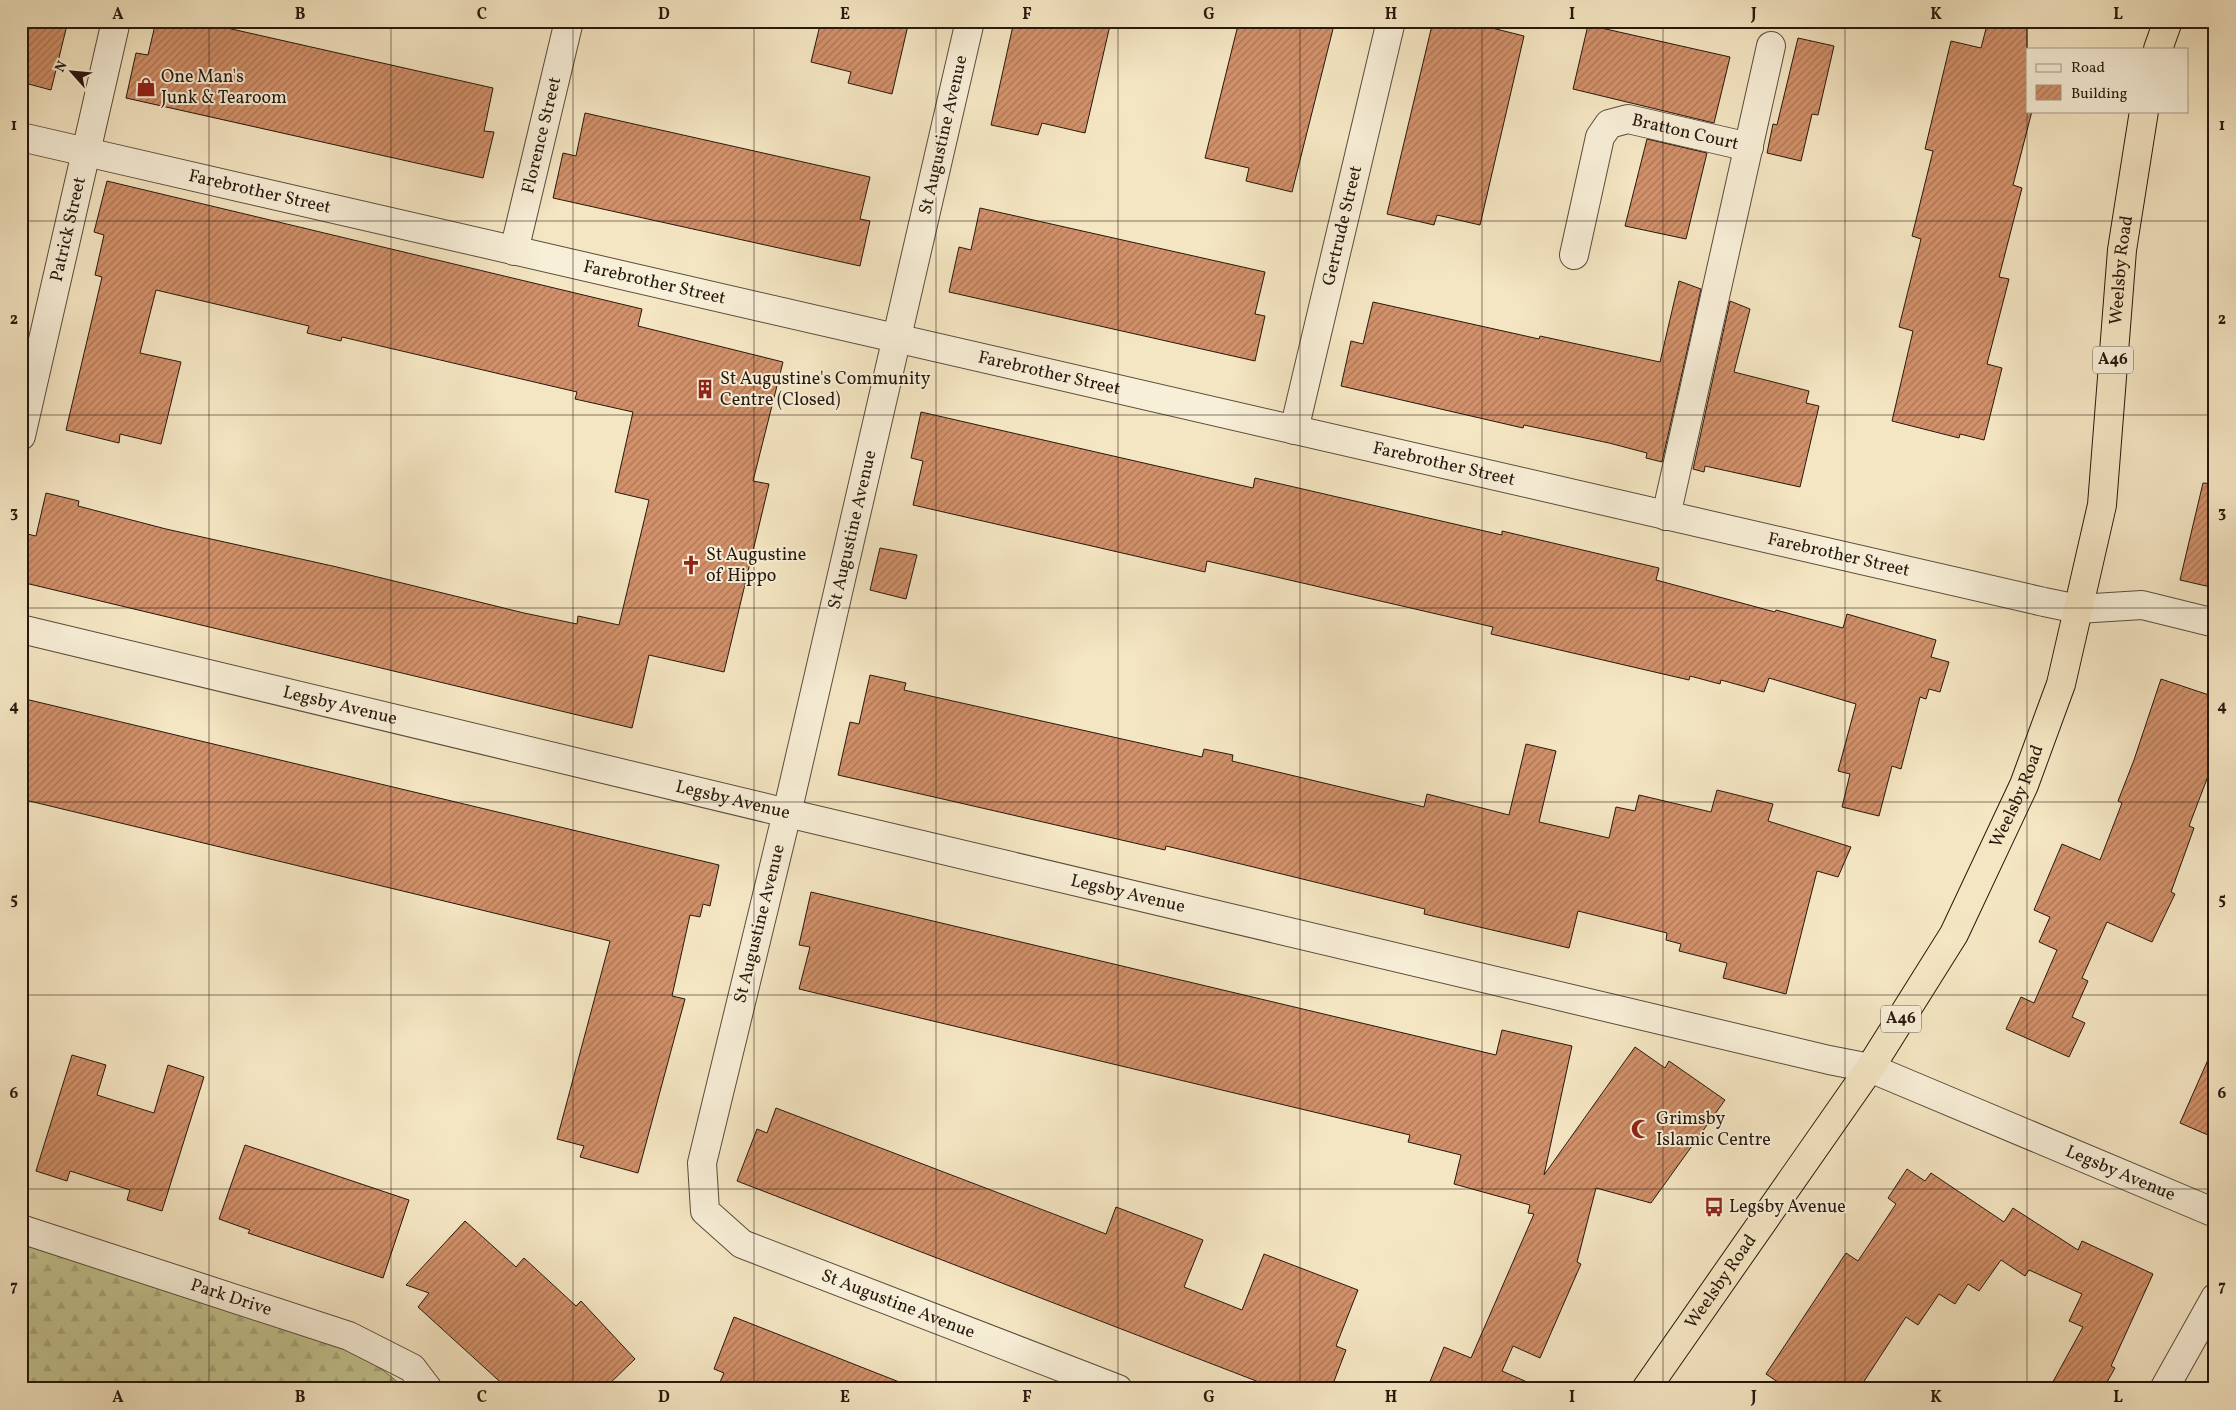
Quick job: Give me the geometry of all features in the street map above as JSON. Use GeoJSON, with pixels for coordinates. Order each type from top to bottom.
{"type":"FeatureCollection","features":[{"type":"Feature","properties":{"kind":"highway","name":"Weelsby Road"},"geometry":{"type":"LineString","coordinates":[[1646,1389],[1870,1068],[1954,934],[2024,785],[2061,684],[2102,505],[2122,250],[2144,112]]}},
{"type":"Feature","properties":{"kind":"street","name":"Patrick Street"},"geometry":{"type":"LineString","coordinates":[[21,436],[116,21]]}},
{"type":"Feature","properties":{"kind":"street","name":"Florence Street"},"geometry":{"type":"LineString","coordinates":[[514,251],[569,21]]}},
{"type":"Feature","properties":{"kind":"street","name":"St Augustine Avenue"},"geometry":{"type":"LineString","coordinates":[[970,21],[787,813],[702,1163],[706,1211],[742,1244],[1102,1386]]}},
{"type":"Feature","properties":{"kind":"street","name":"Gertrude Street"},"geometry":{"type":"LineString","coordinates":[[1294,430],[1391,21]]}},
{"type":"Feature","properties":{"kind":"street"},"geometry":{"type":"LineString","coordinates":[[1666,516],[1771,46]]}},
{"type":"Feature","properties":{"kind":"street","name":"Bratton Court"},"geometry":{"type":"LineString","coordinates":[[1574,255],[1600,137],[1609,124],[1628,119],[1749,147]]}},
{"type":"Feature","properties":{"kind":"street","name":"Farebrother Street"},"geometry":{"type":"LineString","coordinates":[[21,137],[2078,609],[2142,605],[2215,623]]}},
{"type":"Feature","properties":{"kind":"street","name":"Legsby Avenue"},"geometry":{"type":"LineString","coordinates":[[21,628],[787,813],[1829,1060],[1870,1068],[2215,1213]]}},
{"type":"Feature","properties":{"kind":"street","name":"Park Drive"},"geometry":{"type":"LineString","coordinates":[[21,1229],[349,1336],[412,1368],[428,1389]]}},
{"type":"Feature","properties":{"kind":"street"},"geometry":{"type":"LineString","coordinates":[[2164,1389],[2215,1298]]}},
{"type":"Feature","properties":{"kind":"green space"},"geometry":{"type":"Polygon","coordinates":[[[21,1240],[312,1332],[361,1356],[384,1371],[405,1389],[21,1389],[21,1240]]]}},
{"type":"Feature","properties":{"kind":"building"},"geometry":{"type":"Polygon","coordinates":[[[26,21],[68,21],[51,90],[21,82],[21,39],[26,21]]]}},
{"type":"Feature","properties":{"kind":"building"},"geometry":{"type":"Polygon","coordinates":[[[156,21],[196,21],[493,88],[484,131],[494,132],[483,178],[126,98],[136,53],[148,55],[156,21]]]}},
{"type":"Feature","properties":{"kind":"building"},"geometry":{"type":"Polygon","coordinates":[[[821,21],[909,21],[892,94],[848,83],[851,72],[811,62],[821,21]]]}},
{"type":"Feature","properties":{"kind":"building"},"geometry":{"type":"Polygon","coordinates":[[[1014,21],[1111,21],[1085,133],[1042,123],[1038,135],[991,125],[1014,21]]]}},
{"type":"Feature","properties":{"kind":"building"},"geometry":{"type":"Polygon","coordinates":[[[1239,21],[1335,21],[1292,192],[1246,181],[1249,168],[1205,158],[1239,21]]]}},
{"type":"Feature","properties":{"kind":"building"},"geometry":{"type":"Polygon","coordinates":[[[1433,21],[1482,21],[1480,25],[1524,36],[1480,225],[1437,215],[1434,225],[1387,214],[1433,21]]]}},
{"type":"Feature","properties":{"kind":"building"},"geometry":{"type":"Polygon","coordinates":[[[1988,21],[2027,21],[2026,112],[2032,112],[2013,185],[2022,188],[1999,277],[2009,279],[1987,364],[2002,368],[1984,440],[1960,434],[1959,438],[1892,421],[1913,331],[1899,327],[1921,239],[1912,236],[1933,151],[1925,149],[1951,41],[1981,48],[1988,21]]]}},
{"type":"Feature","properties":{"kind":"building"},"geometry":{"type":"Polygon","coordinates":[[[1588,25],[1730,57],[1714,123],[1573,89],[1588,25]]]}},
{"type":"Feature","properties":{"kind":"building"},"geometry":{"type":"Polygon","coordinates":[[[1798,38],[1834,46],[1818,115],[1812,114],[1801,161],[1767,153],[1773,124],[1777,125],[1798,38]]]}},
{"type":"Feature","properties":{"kind":"building"},"geometry":{"type":"Polygon","coordinates":[[[585,113],[870,177],[860,219],[870,221],[860,266],[553,198],[563,153],[576,156],[585,113]]]}},
{"type":"Feature","properties":{"kind":"building"},"geometry":{"type":"Polygon","coordinates":[[[1647,139],[1707,153],[1686,239],[1625,226],[1647,139]]]}},
{"type":"Feature","properties":{"kind":"building"},"geometry":{"type":"Polygon","coordinates":[[[107,181],[642,309],[638,326],[783,362],[753,481],[769,484],[724,672],[649,655],[632,728],[21,582],[21,559],[27,534],[36,536],[46,493],[79,501],[78,506],[166,529],[337,567],[524,613],[577,624],[578,616],[619,625],[649,500],[615,492],[633,412],[575,399],[577,392],[342,337],[341,341],[307,333],[309,326],[156,290],[140,353],[181,362],[161,444],[120,434],[119,443],[66,430],[102,277],[95,275],[104,235],[94,232],[107,181]]]}},
{"type":"Feature","properties":{"kind":"building"},"geometry":{"type":"Polygon","coordinates":[[[980,208],[1265,272],[1255,314],[1265,316],[1255,361],[949,292],[959,247],[971,250],[980,208]]]}},
{"type":"Feature","properties":{"kind":"building"},"geometry":{"type":"Polygon","coordinates":[[[1679,281],[1701,289],[1662,462],[1646,458],[1647,453],[1609,443],[1524,425],[1523,428],[1341,386],[1351,341],[1363,344],[1373,302],[1539,339],[1540,336],[1660,362],[1679,281]]]}},
{"type":"Feature","properties":{"kind":"building"},"geometry":{"type":"Polygon","coordinates":[[[1730,301],[1750,309],[1734,372],[1809,391],[1806,403],[1819,406],[1800,487],[1705,466],[1704,472],[1693,469],[1730,301]]]}},
{"type":"Feature","properties":{"kind":"building"},"geometry":{"type":"Polygon","coordinates":[[[921,412],[1253,488],[1255,478],[1502,535],[1502,531],[1659,568],[1656,580],[1775,612],[1776,610],[1843,628],[1847,614],[1936,640],[1931,657],[1949,662],[1940,692],[1929,689],[1926,699],[1920,697],[1901,769],[1892,766],[1879,816],[1842,807],[1850,774],[1838,771],[1856,704],[1769,678],[1764,692],[1721,680],[1720,684],[1690,676],[1689,680],[1491,634],[1493,627],[1207,561],[1205,572],[913,505],[923,461],[911,458],[921,412]]]}},
{"type":"Feature","properties":{"kind":"building"},"geometry":{"type":"Polygon","coordinates":[[[2203,483],[2215,484],[2215,588],[2180,580],[2203,483]]]}},
{"type":"Feature","properties":{"kind":"building"},"geometry":{"type":"Polygon","coordinates":[[[880,548],[917,555],[906,599],[870,590],[880,548]]]}},
{"type":"Feature","properties":{"kind":"building"},"geometry":{"type":"Polygon","coordinates":[[[870,675],[906,683],[904,690],[1202,757],[1204,749],[1233,755],[1232,761],[1424,807],[1427,794],[1509,815],[1526,744],[1556,751],[1539,822],[1609,838],[1616,807],[1635,811],[1639,795],[1711,812],[1717,790],[1773,804],[1768,821],[1851,847],[1838,877],[1817,871],[1786,994],[1723,978],[1727,963],[1679,951],[1681,944],[1666,940],[1667,933],[1578,911],[1569,948],[1424,914],[1425,909],[1196,853],[1166,846],[1165,850],[838,775],[850,722],[859,724],[870,675]]]}},
{"type":"Feature","properties":{"kind":"building"},"geometry":{"type":"Polygon","coordinates":[[[2161,679],[2215,697],[2215,758],[2189,826],[2194,828],[2171,892],[2175,894],[2152,942],[2107,922],[2082,978],[2088,981],[2072,1017],[2085,1023],[2069,1057],[2006,1029],[2021,997],[2034,1003],[2057,950],[2039,942],[2050,917],[2034,910],[2062,844],[2100,860],[2122,803],[2118,801],[2161,679]]]}},
{"type":"Feature","properties":{"kind":"building"},"geometry":{"type":"Polygon","coordinates":[[[21,698],[719,865],[710,906],[703,904],[700,917],[690,915],[672,996],[685,999],[638,1173],[580,1157],[584,1146],[557,1139],[610,941],[21,799],[21,698]]]}},
{"type":"Feature","properties":{"kind":"building"},"geometry":{"type":"Polygon","coordinates":[[[811,892],[1496,1055],[1502,1030],[1572,1046],[1544,1175],[1635,1047],[1665,1068],[1669,1061],[1725,1100],[1651,1203],[1596,1188],[1577,1262],[1581,1264],[1540,1358],[1513,1346],[1502,1371],[1543,1389],[1427,1389],[1444,1347],[1471,1358],[1534,1214],[1528,1213],[1530,1205],[1454,1184],[1461,1155],[1408,1142],[1410,1135],[799,989],[810,947],[799,945],[811,892]]]}},
{"type":"Feature","properties":{"kind":"building"},"geometry":{"type":"Polygon","coordinates":[[[2215,1044],[2215,1138],[2180,1123],[2215,1044]]]}},
{"type":"Feature","properties":{"kind":"building"},"geometry":{"type":"Polygon","coordinates":[[[72,1055],[106,1065],[97,1095],[154,1113],[168,1065],[204,1077],[162,1211],[127,1200],[130,1190],[70,1171],[67,1181],[36,1171],[72,1055]]]}},
{"type":"Feature","properties":{"kind":"building"},"geometry":{"type":"Polygon","coordinates":[[[776,1108],[1106,1234],[1116,1207],[1203,1240],[1184,1287],[1242,1310],[1264,1254],[1358,1290],[1336,1346],[1346,1350],[1331,1389],[1277,1389],[737,1181],[757,1129],[767,1133],[776,1108]]]}},
{"type":"Feature","properties":{"kind":"building"},"geometry":{"type":"Polygon","coordinates":[[[245,1145],[409,1200],[383,1278],[248,1233],[250,1230],[219,1219],[245,1145]]]}},
{"type":"Feature","properties":{"kind":"building"},"geometry":{"type":"Polygon","coordinates":[[[1907,1169],[1925,1181],[1931,1173],[2004,1222],[2013,1208],[2078,1250],[2082,1241],[2153,1274],[2111,1366],[2115,1368],[2103,1389],[2049,1389],[2083,1327],[2069,1321],[2082,1294],[2029,1270],[2025,1276],[2001,1260],[1979,1291],[1968,1284],[1955,1304],[1939,1294],[1918,1325],[1906,1317],[1859,1389],[1788,1389],[1766,1374],[1846,1253],[1858,1261],[1896,1204],[1888,1198],[1907,1169]]]}},
{"type":"Feature","properties":{"kind":"building"},"geometry":{"type":"Polygon","coordinates":[[[465,1221],[516,1267],[524,1258],[576,1306],[581,1301],[635,1359],[604,1389],[508,1389],[418,1307],[429,1293],[406,1285],[465,1221]]]}},
{"type":"Feature","properties":{"kind":"building"},"geometry":{"type":"Polygon","coordinates":[[[734,1317],[912,1387],[912,1389],[717,1389],[724,1373],[714,1369],[734,1317]]]}},
{"type":"Feature","properties":{"kind":"place","name":"One Man's Junk & Tearoom"},"geometry":{"type":"Point","coordinates":[146,87]}},
{"type":"Feature","properties":{"kind":"place","name":"St Augustine's Community Centre (Closed)"},"geometry":{"type":"Point","coordinates":[705,389]}},
{"type":"Feature","properties":{"kind":"place","name":"St Augustine of Hippo"},"geometry":{"type":"Point","coordinates":[691,565]}},
{"type":"Feature","properties":{"kind":"place","name":"Grimsby Islamic Centre"},"geometry":{"type":"Point","coordinates":[1641,1129]}},
{"type":"Feature","properties":{"kind":"place","name":"Legsby Avenue"},"geometry":{"type":"Point","coordinates":[1714,1207]}}]}
